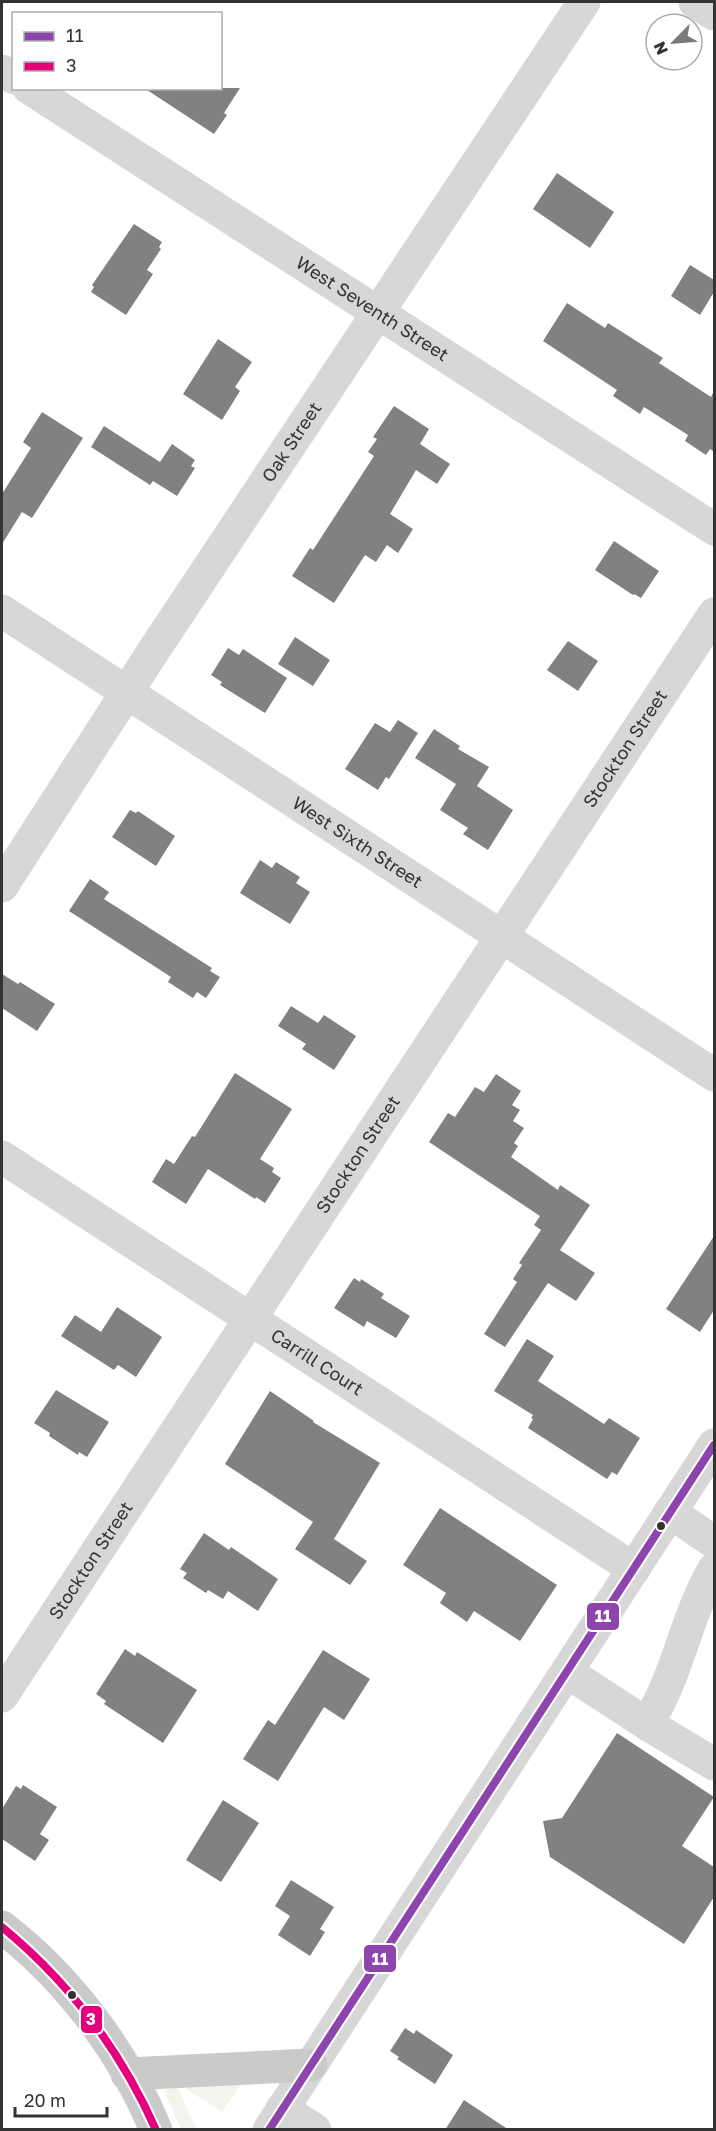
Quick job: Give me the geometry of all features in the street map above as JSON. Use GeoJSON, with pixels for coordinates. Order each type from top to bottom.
{"type":"FeatureCollection","features":[{"type":"Feature","properties":{"kind":"main road"},"geometry":{"type":"LineString","coordinates":[[2,1928],[44,1965],[100,2031],[127,2074],[156,2130]]}},
{"type":"Feature","properties":{"kind":"main road"},"geometry":{"type":"LineString","coordinates":[[127,2074],[311,2065]]}},
{"type":"Feature","properties":{"kind":"street","name":"Oak Street"},"geometry":{"type":"LineString","coordinates":[[2,886],[584,2]]}},
{"type":"Feature","properties":{"kind":"street"},"geometry":{"type":"LineString","coordinates":[[695,2],[714,14]]}},
{"type":"Feature","properties":{"kind":"street","name":"West Seventh Street"},"geometry":{"type":"LineString","coordinates":[[32,90],[714,529]]}},
{"type":"Feature","properties":{"kind":"street","name":"West Sixth Street"},"geometry":{"type":"LineString","coordinates":[[2,611],[714,1075]]}},
{"type":"Feature","properties":{"kind":"street","name":"Stockton Street"},"geometry":{"type":"LineString","coordinates":[[2,1696],[714,614]]}},
{"type":"Feature","properties":{"kind":"street","name":"Carrill Court"},"geometry":{"type":"LineString","coordinates":[[2,1157],[634,1569]]}},
{"type":"Feature","properties":{"kind":"street"},"geometry":{"type":"LineString","coordinates":[[315,2130],[276,2119],[714,1445]]}},
{"type":"Feature","properties":{"kind":"street"},"geometry":{"type":"LineString","coordinates":[[670,1512],[714,1542]]}},
{"type":"Feature","properties":{"kind":"street"},"geometry":{"type":"LineString","coordinates":[[647,1724],[702,1628],[714,1569]]}},
{"type":"Feature","properties":{"kind":"street"},"geometry":{"type":"LineString","coordinates":[[567,1672],[714,1764]]}},
{"type":"Feature","properties":{"kind":"shaded area"},"geometry":{"type":"Polygon","coordinates":[[[185,2082],[242,2082],[222,2112],[186,2089],[185,2082]]]}},
{"type":"Feature","properties":{"kind":"shaded area"},"geometry":{"type":"Polygon","coordinates":[[[176,2083],[196,2129],[181,2129],[165,2093],[165,2088],[176,2083]]]}},
{"type":"Feature","properties":{"kind":"building"},"geometry":{"type":"Polygon","coordinates":[[[240,88],[224,113],[227,115],[214,134],[147,90],[240,88]]]}},
{"type":"Feature","properties":{"kind":"building"},"geometry":{"type":"Polygon","coordinates":[[[557,173],[614,212],[590,248],[533,209],[557,173]]]}},
{"type":"Feature","properties":{"kind":"building"},"geometry":{"type":"Polygon","coordinates":[[[134,224],[162,242],[159,247],[161,249],[147,270],[153,274],[126,315],[91,292],[94,287],[92,285],[134,224]]]}},
{"type":"Feature","properties":{"kind":"building"},"geometry":{"type":"Polygon","coordinates":[[[690,265],[714,280],[714,292],[700,315],[671,296],[690,265]]]}},
{"type":"Feature","properties":{"kind":"building"},"geometry":{"type":"Polygon","coordinates":[[[567,303],[605,328],[608,323],[663,358],[659,363],[711,397],[714,391],[714,452],[710,449],[706,455],[685,441],[688,435],[644,407],[640,414],[613,396],[617,390],[543,341],[567,303]]]}},
{"type":"Feature","properties":{"kind":"building"},"geometry":{"type":"Polygon","coordinates":[[[218,339],[252,362],[235,387],[240,391],[222,420],[183,394],[218,339]]]}},
{"type":"Feature","properties":{"kind":"building"},"geometry":{"type":"Polygon","coordinates":[[[394,406],[429,429],[420,444],[450,464],[437,484],[416,470],[390,514],[413,529],[398,553],[387,545],[376,562],[365,555],[334,603],[292,576],[310,548],[313,550],[374,456],[368,452],[377,439],[373,437],[394,406]]]}},
{"type":"Feature","properties":{"kind":"building"},"geometry":{"type":"Polygon","coordinates":[[[42,412],[83,438],[32,518],[22,512],[2,544],[2,494],[31,448],[23,442],[42,412]]]}},
{"type":"Feature","properties":{"kind":"building"},"geometry":{"type":"Polygon","coordinates":[[[104,426],[160,462],[172,444],[195,460],[191,466],[195,468],[177,496],[153,481],[150,485],[91,447],[104,426]]]}},
{"type":"Feature","properties":{"kind":"building"},"geometry":{"type":"Polygon","coordinates":[[[614,541],[659,571],[641,598],[595,570],[614,541]]]}},
{"type":"Feature","properties":{"kind":"building"},"geometry":{"type":"Polygon","coordinates":[[[295,637],[330,660],[313,686],[278,664],[295,637]]]}},
{"type":"Feature","properties":{"kind":"building"},"geometry":{"type":"Polygon","coordinates":[[[568,641],[598,661],[578,691],[547,670],[568,641]]]}},
{"type":"Feature","properties":{"kind":"building"},"geometry":{"type":"Polygon","coordinates":[[[228,648],[239,655],[243,649],[287,678],[265,713],[220,685],[222,682],[211,675],[228,648]]]}},
{"type":"Feature","properties":{"kind":"building"},"geometry":{"type":"Polygon","coordinates":[[[398,720],[418,733],[389,779],[386,777],[378,790],[345,769],[375,723],[390,732],[398,720]]]}},
{"type":"Feature","properties":{"kind":"building"},"geometry":{"type":"Polygon","coordinates":[[[434,729],[460,746],[458,749],[489,767],[477,786],[513,810],[488,850],[463,834],[468,828],[440,810],[456,784],[415,758],[434,729]]]}},
{"type":"Feature","properties":{"kind":"building"},"geometry":{"type":"Polygon","coordinates":[[[130,810],[136,813],[138,811],[175,836],[156,866],[112,837],[130,810]]]}},
{"type":"Feature","properties":{"kind":"building"},"geometry":{"type":"Polygon","coordinates":[[[260,860],[272,868],[276,862],[300,877],[296,883],[310,892],[290,924],[240,893],[260,860]]]}},
{"type":"Feature","properties":{"kind":"building"},"geometry":{"type":"Polygon","coordinates":[[[90,879],[109,892],[104,899],[212,968],[210,971],[220,977],[206,998],[197,992],[193,998],[168,982],[171,977],[69,911],[90,879]]]}},
{"type":"Feature","properties":{"kind":"building"},"geometry":{"type":"Polygon","coordinates":[[[2,974],[18,984],[20,982],[55,1004],[37,1031],[2,1008],[2,974]]]}},
{"type":"Feature","properties":{"kind":"building"},"geometry":{"type":"Polygon","coordinates":[[[291,1006],[318,1023],[324,1015],[356,1036],[334,1070],[302,1049],[306,1044],[278,1026],[291,1006]]]}},
{"type":"Feature","properties":{"kind":"building"},"geometry":{"type":"Polygon","coordinates":[[[235,1073],[292,1109],[260,1159],[274,1168],[272,1172],[281,1178],[265,1203],[208,1169],[186,1204],[152,1182],[166,1159],[174,1164],[192,1136],[195,1137],[235,1073]]]}},
{"type":"Feature","properties":{"kind":"building"},"geometry":{"type":"Polygon","coordinates":[[[496,1074],[521,1091],[512,1105],[520,1110],[513,1121],[524,1128],[514,1143],[518,1146],[511,1157],[558,1190],[560,1185],[590,1205],[560,1250],[595,1273],[576,1301],[548,1283],[505,1347],[484,1334],[517,1282],[513,1279],[522,1265],[519,1263],[541,1230],[534,1225],[540,1216],[429,1142],[448,1113],[455,1117],[475,1087],[484,1092],[496,1074]]]}},
{"type":"Feature","properties":{"kind":"building"},"geometry":{"type":"Polygon","coordinates":[[[714,1236],[714,1310],[700,1332],[666,1309],[714,1236]]]}},
{"type":"Feature","properties":{"kind":"building"},"geometry":{"type":"Polygon","coordinates":[[[354,1278],[360,1282],[361,1279],[384,1294],[381,1298],[410,1316],[396,1338],[367,1321],[364,1327],[334,1308],[354,1278]]]}},
{"type":"Feature","properties":{"kind":"building"},"geometry":{"type":"Polygon","coordinates":[[[117,1307],[162,1337],[136,1377],[118,1365],[114,1370],[61,1336],[75,1315],[101,1332],[117,1307]]]}},
{"type":"Feature","properties":{"kind":"building"},"geometry":{"type":"Polygon","coordinates":[[[527,1339],[554,1356],[538,1381],[604,1424],[609,1418],[640,1438],[617,1475],[612,1472],[607,1479],[528,1428],[533,1415],[494,1391],[527,1339]]]}},
{"type":"Feature","properties":{"kind":"building"},"geometry":{"type":"Polygon","coordinates":[[[56,1390],[109,1422],[87,1457],[79,1452],[78,1455],[34,1423],[56,1390]]]}},
{"type":"Feature","properties":{"kind":"building"},"geometry":{"type":"Polygon","coordinates":[[[270,1391],[313,1422],[380,1463],[334,1539],[367,1561],[350,1585],[295,1549],[313,1522],[225,1464],[270,1391]]]}},
{"type":"Feature","properties":{"kind":"building"},"geometry":{"type":"Polygon","coordinates":[[[440,1508],[557,1585],[520,1641],[474,1611],[467,1622],[440,1603],[446,1593],[403,1565],[440,1508]]]}},
{"type":"Feature","properties":{"kind":"building"},"geometry":{"type":"Polygon","coordinates":[[[204,1533],[229,1550],[231,1547],[278,1579],[258,1611],[228,1591],[223,1599],[208,1590],[206,1593],[183,1578],[187,1573],[180,1569],[204,1533]]]}},
{"type":"Feature","properties":{"kind":"building"},"geometry":{"type":"Polygon","coordinates":[[[125,1649],[135,1656],[137,1652],[197,1690],[163,1743],[104,1704],[106,1701],[96,1694],[125,1649]]]}},
{"type":"Feature","properties":{"kind":"building"},"geometry":{"type":"Polygon","coordinates":[[[323,1650],[370,1679],[344,1720],[324,1707],[278,1781],[243,1759],[268,1720],[275,1725],[323,1650]]]}},
{"type":"Feature","properties":{"kind":"building"},"geometry":{"type":"Polygon","coordinates":[[[617,1733],[714,1797],[682,1846],[714,1867],[714,1897],[684,1944],[550,1857],[543,1821],[562,1818],[617,1733]]]}},
{"type":"Feature","properties":{"kind":"building"},"geometry":{"type":"Polygon","coordinates":[[[23,1785],[57,1807],[40,1834],[49,1840],[35,1861],[2,1839],[2,1809],[16,1786],[21,1789],[23,1785]]]}},
{"type":"Feature","properties":{"kind":"building"},"geometry":{"type":"Polygon","coordinates":[[[223,1800],[259,1823],[221,1882],[186,1860],[223,1800]]]}},
{"type":"Feature","properties":{"kind":"building"},"geometry":{"type":"Polygon","coordinates":[[[291,1880],[334,1907],[320,1929],[325,1932],[310,1956],[278,1935],[290,1916],[275,1906],[291,1880]]]}},
{"type":"Feature","properties":{"kind":"building"},"geometry":{"type":"Polygon","coordinates":[[[405,2028],[414,2034],[416,2030],[453,2055],[435,2084],[397,2059],[399,2057],[390,2051],[405,2028]]]}},
{"type":"Feature","properties":{"kind":"building"},"geometry":{"type":"Polygon","coordinates":[[[464,2100],[509,2130],[445,2130],[464,2100]]]}},
{"type":"Feature","properties":{"kind":"transit line","name":"11"},"geometry":{"type":"LineString","coordinates":[[269,2130],[714,1445]]}},
{"type":"Feature","properties":{"kind":"transit line","name":"3"},"geometry":{"type":"LineString","coordinates":[[2,1927],[50,1971],[91,2019],[126,2072],[156,2130]]}}]}
